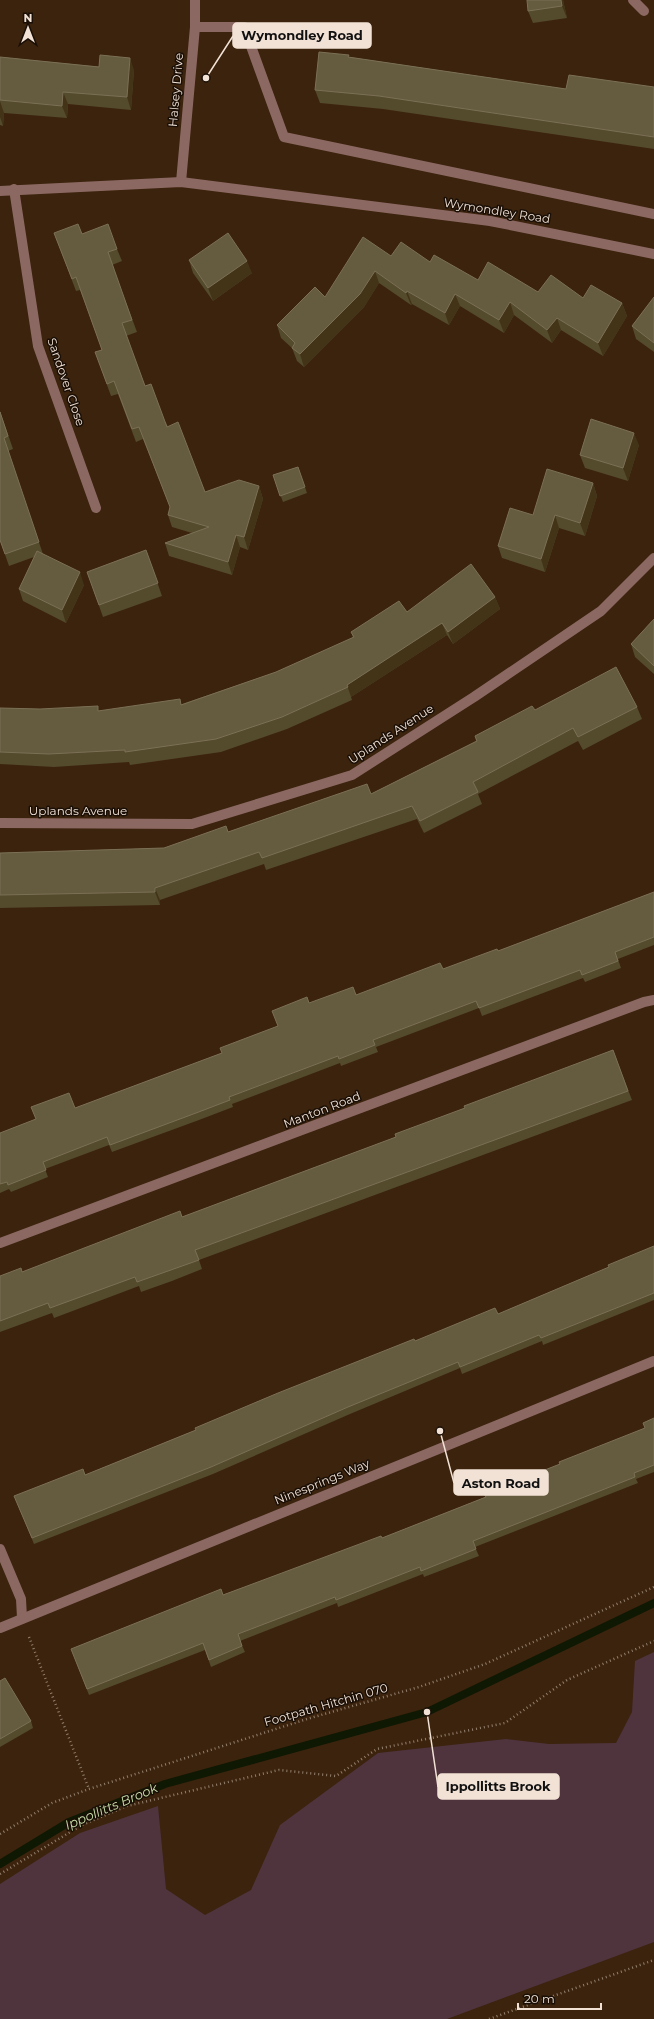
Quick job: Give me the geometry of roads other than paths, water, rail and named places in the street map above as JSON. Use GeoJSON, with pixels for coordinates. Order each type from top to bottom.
{"type":"FeatureCollection","features":[{"type":"Feature","properties":{"kind":"street","name":"Halsey Drive"},"geometry":{"type":"LineString","coordinates":[[181,182],[194,27],[194,0]]}},
{"type":"Feature","properties":{"kind":"street"},"geometry":{"type":"LineString","coordinates":[[633,0],[644,11]]}},
{"type":"Feature","properties":{"kind":"street"},"geometry":{"type":"LineString","coordinates":[[194,27],[244,27],[284,137],[654,214]]}},
{"type":"Feature","properties":{"kind":"street","name":"Wymondley Road"},"geometry":{"type":"LineString","coordinates":[[0,191],[14,189],[181,182],[490,221],[654,254]]}},
{"type":"Feature","properties":{"kind":"street","name":"Sandover Close"},"geometry":{"type":"LineString","coordinates":[[14,189],[38,346],[96,508]]}},
{"type":"Feature","properties":{"kind":"street","name":"Uplands Avenue"},"geometry":{"type":"LineString","coordinates":[[0,823],[192,824],[352,775],[474,697],[601,611],[654,558]]}},
{"type":"Feature","properties":{"kind":"street","name":"Manton Road"},"geometry":{"type":"LineString","coordinates":[[0,1243],[644,1002],[654,1000]]}},
{"type":"Feature","properties":{"kind":"street","name":"Ninesprings Way"},"geometry":{"type":"LineString","coordinates":[[0,1628],[654,1362]]}},
{"type":"Feature","properties":{"kind":"street"},"geometry":{"type":"LineString","coordinates":[[0,1549],[22,1599],[22,1618]]}},
{"type":"Feature","properties":{"kind":"waterway","name":"Ippollitts Brook"},"geometry":{"type":"LineString","coordinates":[[0,1864],[69,1822],[165,1784],[427,1712],[654,1603]]}},
{"type":"Feature","properties":{"kind":"place","name":"Wymondley Road"},"geometry":{"type":"Point","coordinates":[206,78]}},
{"type":"Feature","properties":{"kind":"place","name":"Aston Road"},"geometry":{"type":"Point","coordinates":[440,1431]}},
{"type":"Feature","properties":{"kind":"place","name":"Ippollitts Brook"},"geometry":{"type":"Point","coordinates":[427,1712]}}]}
